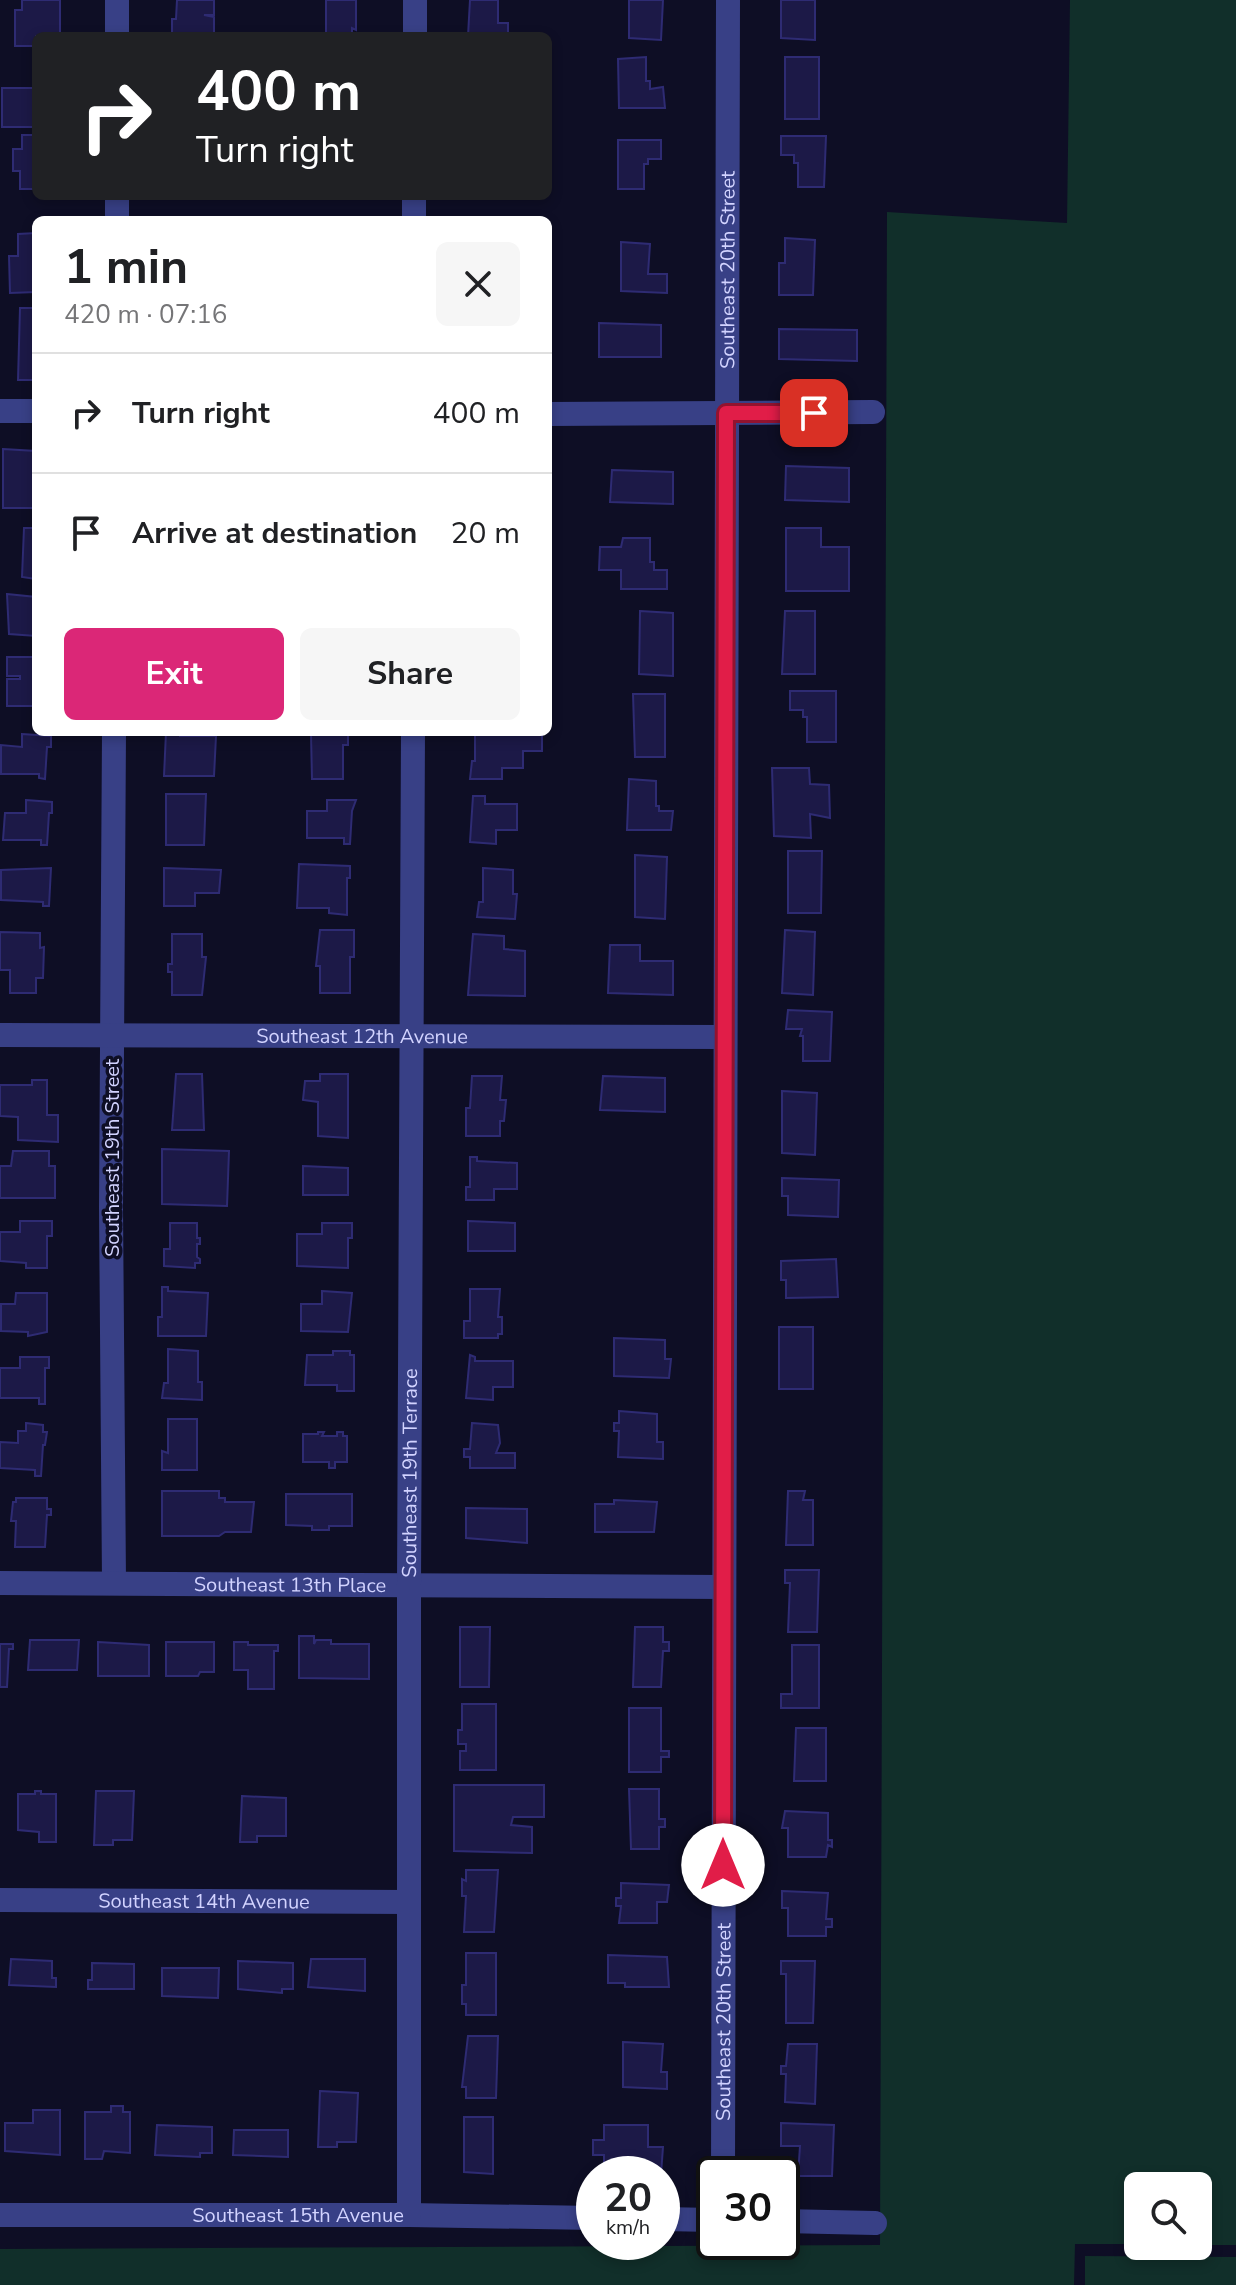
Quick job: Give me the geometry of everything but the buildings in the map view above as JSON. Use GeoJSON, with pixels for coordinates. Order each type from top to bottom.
{"type":"FeatureCollection","features":[{"type":"Feature","properties":{"kind":"street"},"geometry":{"type":"LineString","coordinates":[[117,0],[117,32]]}},
{"type":"Feature","properties":{"kind":"street"},"geometry":{"type":"LineString","coordinates":[[415,0],[415,32]]}},
{"type":"Feature","properties":{"kind":"street","name":"Southeast 20th Street"},"geometry":{"type":"LineString","coordinates":[[723,2156],[728,0]]}},
{"type":"Feature","properties":{"kind":"street"},"geometry":{"type":"LineString","coordinates":[[0,411],[32,411]]}},
{"type":"Feature","properties":{"kind":"street"},"geometry":{"type":"LineString","coordinates":[[552,414],[873,412]]}},
{"type":"Feature","properties":{"kind":"street","name":"Southeast 19th Street"},"geometry":{"type":"LineString","coordinates":[[114,736],[114,1583]]}},
{"type":"Feature","properties":{"kind":"street","name":"Southeast 19th Terrace"},"geometry":{"type":"LineString","coordinates":[[409,2215],[413,736]]}},
{"type":"Feature","properties":{"kind":"street","name":"Southeast 12th Avenue"},"geometry":{"type":"LineString","coordinates":[[0,1035],[725,1037]]}},
{"type":"Feature","properties":{"kind":"street","name":"Southeast 13th Place"},"geometry":{"type":"LineString","coordinates":[[0,1583],[723,1587]]}},
{"type":"Feature","properties":{"kind":"street","name":"Southeast 14th Avenue"},"geometry":{"type":"LineString","coordinates":[[0,1900],[408,1902]]}},
{"type":"Feature","properties":{"kind":"street","name":"Southeast 15th Avenue"},"geometry":{"type":"LineString","coordinates":[[0,2215],[576,2218]]}},
{"type":"Feature","properties":{"kind":"street"},"geometry":{"type":"LineString","coordinates":[[800,2221],[875,2223]]}},
{"type":"Feature","properties":{"kind":"green space"},"geometry":{"type":"Polygon","coordinates":[[[1070,0],[1236,0],[1236,2245],[1212,2245],[1212,2172],[1124,2172],[1124,2244],[1075,2244],[1074,2285],[0,2285],[0,2249],[576,2246],[576,2260],[680,2260],[680,2246],[696,2246],[696,2260],[800,2260],[800,2245],[880,2245],[887,212],[1067,223],[1070,0]]]}},
{"type":"Feature","properties":{"kind":"green space"},"geometry":{"type":"Polygon","coordinates":[[[1085,2256],[1124,2256],[1124,2260],[1236,2257],[1236,2285],[1085,2285],[1085,2256]]]}},
{"type":"Feature","properties":{"kind":"route"},"geometry":{"type":"LineString","coordinates":[[723,1865],[726,413],[814,413]]}}]}
